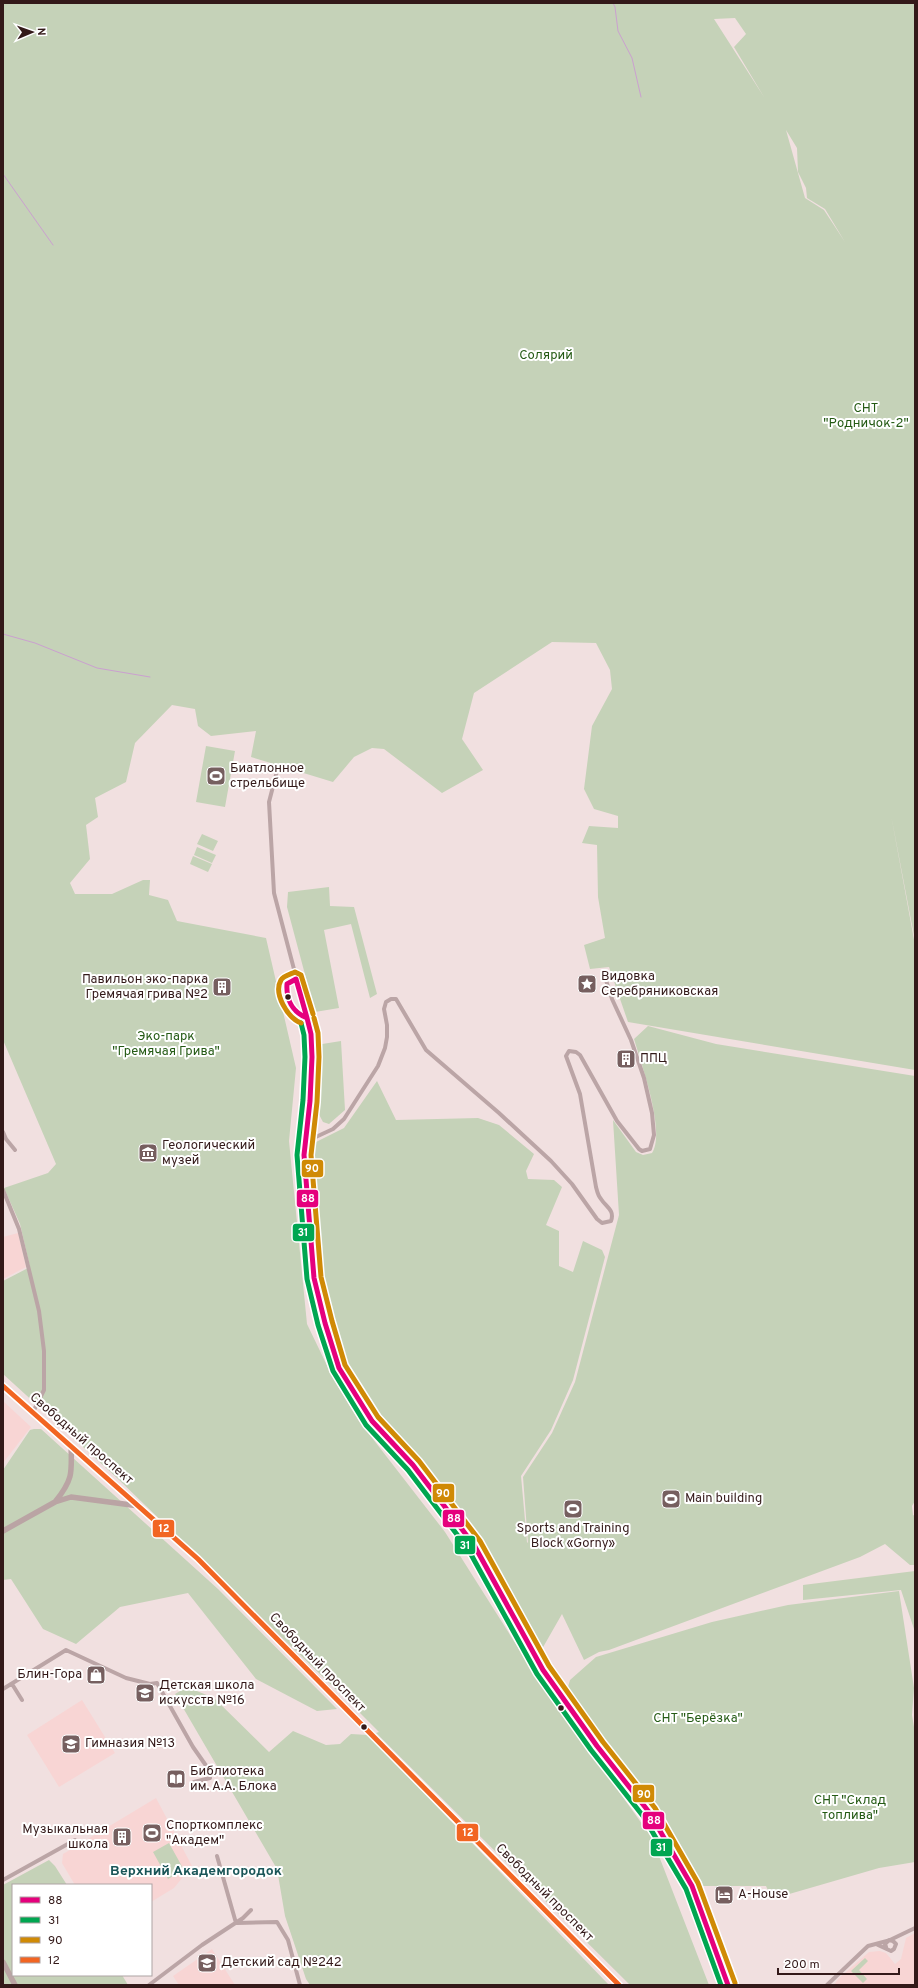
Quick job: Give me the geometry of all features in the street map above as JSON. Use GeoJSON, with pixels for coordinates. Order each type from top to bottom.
{"type":"FeatureCollection","features":[{"type":"Feature","properties":{"kind":"main road","name":"Свободный проспект"},"geometry":{"type":"LineString","coordinates":[[3,1386],[140,1506],[278,1638],[619,1985]]}},
{"type":"Feature","properties":{"kind":"main road"},"geometry":{"type":"LineString","coordinates":[[55,1502],[67,1488],[72,1474],[71,1445]]}},
{"type":"Feature","properties":{"kind":"main road"},"geometry":{"type":"LineString","coordinates":[[3,1531],[55,1502],[76,1497],[140,1506]]}},
{"type":"Feature","properties":{"kind":"main road"},"geometry":{"type":"LineString","coordinates":[[3,1962],[16,1985]]}},
{"type":"Feature","properties":{"kind":"street"},"geometry":{"type":"LineString","coordinates":[[277,771],[269,802],[274,893],[311,1042],[310,1100],[304,1156],[314,1278],[324,1323],[339,1368],[372,1421],[413,1465],[474,1545],[543,1670],[597,1746],[650,1812],[692,1886],[728,1985]]}},
{"type":"Feature","properties":{"kind":"street"},"geometry":{"type":"LineString","coordinates":[[305,1142],[333,1129],[344,1119],[378,1066],[385,1048],[387,1037],[384,1009],[386,1002],[391,999],[396,999],[426,1050],[499,1113],[551,1161],[572,1184],[597,1219],[602,1223],[611,1221],[613,1215],[612,1211],[600,1199],[596,1187],[580,1094],[566,1056],[569,1051],[576,1052],[580,1056],[617,1121],[639,1149],[642,1151],[650,1149],[654,1135],[648,1094],[637,1055],[612,999],[604,974]]}},
{"type":"Feature","properties":{"kind":"street"},"geometry":{"type":"LineString","coordinates":[[3,1132],[4,1139],[15,1150]]}},
{"type":"Feature","properties":{"kind":"street"},"geometry":{"type":"LineString","coordinates":[[3,1190],[19,1229],[38,1312],[44,1351],[44,1390],[33,1412]]}},
{"type":"Feature","properties":{"kind":"street"},"geometry":{"type":"LineString","coordinates":[[3,1689],[66,1650],[126,1678],[150,1684],[157,1683],[193,1747],[209,1770],[210,1778],[194,1782]]}},
{"type":"Feature","properties":{"kind":"street"},"geometry":{"type":"LineString","coordinates":[[12,1684],[22,1700]]}},
{"type":"Feature","properties":{"kind":"street"},"geometry":{"type":"LineString","coordinates":[[3,1880],[75,1840]]}},
{"type":"Feature","properties":{"kind":"street"},"geometry":{"type":"LineString","coordinates":[[217,1856],[236,1923]]}},
{"type":"Feature","properties":{"kind":"street"},"geometry":{"type":"LineString","coordinates":[[149,1985],[236,1923],[251,1910]]}},
{"type":"Feature","properties":{"kind":"street"},"geometry":{"type":"LineString","coordinates":[[236,1923],[277,1922],[288,1940],[300,1985]]}},
{"type":"Feature","properties":{"kind":"street"},"geometry":{"type":"LineString","coordinates":[[827,1985],[868,1946],[889,1941],[915,1928]]}},
{"type":"Feature","properties":{"kind":"street"},"geometry":{"type":"LineString","coordinates":[[877,1945],[886,1947],[889,1951],[893,1950],[900,1936]]}},
{"type":"Feature","properties":{"kind":"street"},"geometry":{"type":"LineString","coordinates":[[889,1941],[896,1944]]}},
{"type":"Feature","properties":{"kind":"street"},"geometry":{"type":"LineString","coordinates":[[886,1947],[889,1941]]}},
{"type":"Feature","properties":{"kind":"shaded area"},"geometry":{"type":"Polygon","coordinates":[[[18,1233],[26,1267],[3,1279],[3,1237],[18,1233]]]}},
{"type":"Feature","properties":{"kind":"shaded area"},"geometry":{"type":"Polygon","coordinates":[[[3,1401],[31,1427],[3,1463],[3,1401]]]}},
{"type":"Feature","properties":{"kind":"shaded area","name":"Гимназия №13"},"geometry":{"type":"Polygon","coordinates":[[[82,1700],[115,1753],[59,1787],[27,1735],[82,1700]]]}},
{"type":"Feature","properties":{"kind":"shaded area"},"geometry":{"type":"Polygon","coordinates":[[[156,1798],[192,1866],[174,1888],[152,1901],[152,1884],[74,1884],[62,1863],[63,1854],[156,1798]]]}},
{"type":"Feature","properties":{"kind":"shaded area"},"geometry":{"type":"Polygon","coordinates":[[[915,1933],[915,1985],[834,1985],[838,1979],[869,1952],[880,1951],[886,1953],[895,1964],[901,1959],[906,1938],[915,1933]]]}},
{"type":"Feature","properties":{"kind":"shaded area","name":"Детский сад №242"},"geometry":{"type":"Polygon","coordinates":[[[212,1949],[235,1985],[179,1985],[173,1976],[212,1949]]]}},
{"type":"Feature","properties":{"kind":"green space"},"geometry":{"type":"Polygon","coordinates":[[[3,3],[915,3],[915,941],[891,815],[915,945],[915,1070],[628,1022],[609,967],[590,969],[584,945],[605,938],[598,897],[597,845],[582,843],[589,826],[618,828],[618,816],[594,809],[584,789],[592,726],[612,689],[610,670],[596,643],[552,642],[474,693],[462,739],[483,770],[442,793],[384,749],[372,748],[354,757],[333,782],[251,757],[256,731],[211,736],[198,726],[195,709],[172,705],[135,743],[126,782],[95,798],[98,817],[86,825],[90,859],[70,883],[75,894],[112,894],[143,880],[150,880],[149,895],[168,900],[177,921],[266,938],[296,1068],[289,1141],[307,1324],[334,1380],[359,1421],[445,1532],[531,1668],[652,1838],[709,1985],[630,1985],[376,1733],[379,1732],[354,1707],[117,1478],[3,1374],[3,1281],[30,1267],[20,1224],[4,1188],[48,1173],[56,1164],[3,1040],[3,3]],[[735,18],[714,19],[764,97],[734,47],[746,34],[735,18]],[[786,130],[805,198],[824,210],[845,242],[825,209],[807,198],[806,188],[798,172],[797,148],[786,130]]]}},
{"type":"Feature","properties":{"kind":"green space","name":"Биатлонное стрельбище"},"geometry":{"type":"Polygon","coordinates":[[[206,746],[235,751],[225,807],[196,802],[206,746]]]}},
{"type":"Feature","properties":{"kind":"green space"},"geometry":{"type":"Polygon","coordinates":[[[202,834],[218,841],[213,851],[197,844],[202,834]]]}},
{"type":"Feature","properties":{"kind":"green space"},"geometry":{"type":"Polygon","coordinates":[[[197,847],[216,855],[212,863],[194,855],[197,847]]]}},
{"type":"Feature","properties":{"kind":"green space"},"geometry":{"type":"Polygon","coordinates":[[[193,856],[212,864],[208,872],[190,864],[193,856]]]}},
{"type":"Feature","properties":{"kind":"green space"},"geometry":{"type":"Polygon","coordinates":[[[329,887],[330,906],[354,907],[377,994],[370,998],[351,924],[324,930],[339,1008],[315,1012],[287,907],[288,892],[329,887]]]}},
{"type":"Feature","properties":{"kind":"green space"},"geometry":{"type":"Polygon","coordinates":[[[648,1026],[716,1044],[915,1076],[915,1501],[912,1506],[913,1515],[915,1516],[915,1565],[910,1565],[885,1544],[860,1557],[609,1650],[599,1652],[584,1660],[562,1614],[542,1649],[471,1526],[369,1400],[346,1361],[320,1277],[312,1144],[344,1128],[377,1081],[396,1120],[478,1118],[499,1125],[534,1154],[526,1171],[528,1179],[554,1180],[562,1187],[546,1225],[559,1231],[559,1266],[573,1272],[583,1241],[602,1250],[605,1257],[573,1380],[551,1430],[521,1476],[528,1543],[523,1477],[552,1433],[575,1382],[619,1215],[613,1120],[636,1152],[643,1155],[652,1153],[656,1143],[656,1130],[651,1097],[634,1039],[648,1026]]]}},
{"type":"Feature","properties":{"kind":"green space"},"geometry":{"type":"Polygon","coordinates":[[[341,1041],[345,1110],[329,1124],[323,1122],[315,1107],[316,1045],[341,1041]]]}},
{"type":"Feature","properties":{"kind":"green space"},"geometry":{"type":"Polygon","coordinates":[[[41,1429],[218,1589],[337,1709],[317,1711],[256,1679],[188,1593],[120,1607],[76,1644],[43,1629],[11,1579],[3,1580],[3,1470],[30,1430],[41,1429]]]}},
{"type":"Feature","properties":{"kind":"green space"},"geometry":{"type":"Polygon","coordinates":[[[915,1571],[915,1632],[901,1590],[803,1600],[803,1585],[915,1571]]]}},
{"type":"Feature","properties":{"kind":"green space"},"geometry":{"type":"Polygon","coordinates":[[[899,1591],[914,1688],[912,1715],[915,1733],[915,1862],[879,1868],[772,1899],[766,1886],[700,1886],[645,1794],[597,1732],[571,1695],[568,1687],[570,1680],[596,1657],[712,1622],[788,1605],[899,1591]]]}},
{"type":"Feature","properties":{"kind":"green space"},"geometry":{"type":"Polygon","coordinates":[[[187,1687],[214,1698],[269,1752],[293,1731],[326,1745],[340,1744],[351,1734],[368,1735],[609,1985],[310,1985],[306,1979],[285,1916],[277,1869],[175,1694],[187,1687]]]}},
{"type":"Feature","properties":{"kind":"green space"},"geometry":{"type":"Polygon","coordinates":[[[169,1843],[184,1870],[168,1879],[153,1852],[169,1843]]]}},
{"type":"Feature","properties":{"kind":"green space"},"geometry":{"type":"Polygon","coordinates":[[[49,1860],[55,1866],[66,1884],[12,1884],[12,1976],[123,1976],[128,1985],[3,1985],[3,1885],[49,1860]]]}},
{"type":"Feature","properties":{"kind":"green space"},"geometry":{"type":"Polygon","coordinates":[[[865,1958],[868,1961],[859,1970],[867,1979],[863,1983],[851,1971],[865,1958]]]}},
{"type":"Feature","properties":{"kind":"waterway"},"geometry":{"type":"LineString","coordinates":[[613,3],[615,7],[618,31],[632,58],[641,97]]}},
{"type":"Feature","properties":{"kind":"waterway"},"geometry":{"type":"LineString","coordinates":[[3,174],[53,245]]}},
{"type":"Feature","properties":{"kind":"waterway"},"geometry":{"type":"LineString","coordinates":[[3,634],[35,643],[97,668],[150,677]]}},
{"type":"Feature","properties":{"kind":"transit line","name":"90"},"geometry":{"type":"LineString","coordinates":[[301,1023],[291,1016],[280,998],[279,986],[283,977],[295,972],[301,975],[313,1014]]}},
{"type":"Feature","properties":{"kind":"transit line","name":"88"},"geometry":{"type":"LineString","coordinates":[[296,979],[307,1018],[297,1012],[289,1000],[287,984],[296,979]]}},
{"type":"Feature","properties":{"kind":"transit line","name":"88"},"geometry":{"type":"LineString","coordinates":[[307,1018],[311,1034],[312,1057],[310,1101],[304,1155],[314,1278],[325,1323],[339,1368],[372,1421],[413,1465],[474,1545],[543,1670],[597,1746],[649,1812],[692,1886],[728,1985]]}},
{"type":"Feature","properties":{"kind":"transit line","name":"90"},"geometry":{"type":"LineString","coordinates":[[314,1018],[318,1033],[319,1057],[317,1102],[311,1155],[321,1277],[345,1365],[378,1417],[419,1461],[480,1541],[549,1666],[603,1742],[655,1808],[698,1883],[735,1983]]}},
{"type":"Feature","properties":{"kind":"transit line","name":"31"},"geometry":{"type":"LineString","coordinates":[[301,1023],[304,1035],[305,1057],[303,1100],[297,1155],[307,1279],[318,1325],[333,1371],[366,1425],[408,1470],[468,1549],[537,1674],[591,1750],[643,1816],[686,1889],[721,1985]]}},
{"type":"Feature","properties":{"kind":"transit line","name":"12"},"geometry":{"type":"LineString","coordinates":[[3,1386],[198,1559],[619,1985]]}},
{"type":"Feature","properties":{"kind":"place","name":"Биатлонное стрельбище"},"geometry":{"type":"Point","coordinates":[216,776]}},
{"type":"Feature","properties":{"kind":"place","name":"Видовка Серебряниковская"},"geometry":{"type":"Point","coordinates":[587,984]}},
{"type":"Feature","properties":{"kind":"place","name":"Павильон эко-парка Гремячая грива №2"},"geometry":{"type":"Point","coordinates":[222,987]}},
{"type":"Feature","properties":{"kind":"place","name":"ППЦ"},"geometry":{"type":"Point","coordinates":[626,1059]}},
{"type":"Feature","properties":{"kind":"place","name":"Геологический музей"},"geometry":{"type":"Point","coordinates":[148,1153]}},
{"type":"Feature","properties":{"kind":"place","name":"Main building"},"geometry":{"type":"Point","coordinates":[671,1499]}},
{"type":"Feature","properties":{"kind":"place","name":"Sports and Training Block «Gorny»"},"geometry":{"type":"Point","coordinates":[573,1509]}},
{"type":"Feature","properties":{"kind":"place","name":"Блин-Гора"},"geometry":{"type":"Point","coordinates":[96,1675]}},
{"type":"Feature","properties":{"kind":"place","name":"Детская школа искусств №16"},"geometry":{"type":"Point","coordinates":[145,1693]}},
{"type":"Feature","properties":{"kind":"place","name":"Гимназия №13"},"geometry":{"type":"Point","coordinates":[71,1744]}},
{"type":"Feature","properties":{"kind":"place","name":"Библиотека им. А.А. Блока"},"geometry":{"type":"Point","coordinates":[176,1779]}},
{"type":"Feature","properties":{"kind":"place","name":"Спорткомплекс \"Академ\""},"geometry":{"type":"Point","coordinates":[152,1833]}},
{"type":"Feature","properties":{"kind":"place","name":"Музыкальная школа"},"geometry":{"type":"Point","coordinates":[122,1837]}},
{"type":"Feature","properties":{"kind":"place","name":"A-House"},"geometry":{"type":"Point","coordinates":[724,1895]}},
{"type":"Feature","properties":{"kind":"place","name":"Детский сад №242"},"geometry":{"type":"Point","coordinates":[207,1963]}},
{"type":"Feature","properties":{"kind":"district","name":"Верхний Академгородок"},"geometry":{"type":"Point","coordinates":[196,1871]}},
{"type":"Feature","properties":{"kind":"park label","name":"Солярий"},"geometry":{"type":"Point","coordinates":[546,356]}},
{"type":"Feature","properties":{"kind":"park label","name":"СНТ \"Родничок-2\""},"geometry":{"type":"Point","coordinates":[866,416]}},
{"type":"Feature","properties":{"kind":"park label","name":"Эко-парк \"Гремячая Грива\""},"geometry":{"type":"Point","coordinates":[166,1044]}},
{"type":"Feature","properties":{"kind":"park label","name":"СНТ \"Берёзка\""},"geometry":{"type":"Point","coordinates":[698,1719]}},
{"type":"Feature","properties":{"kind":"park label","name":"СНТ \"Склад топлива\""},"geometry":{"type":"Point","coordinates":[850,1808]}}]}
